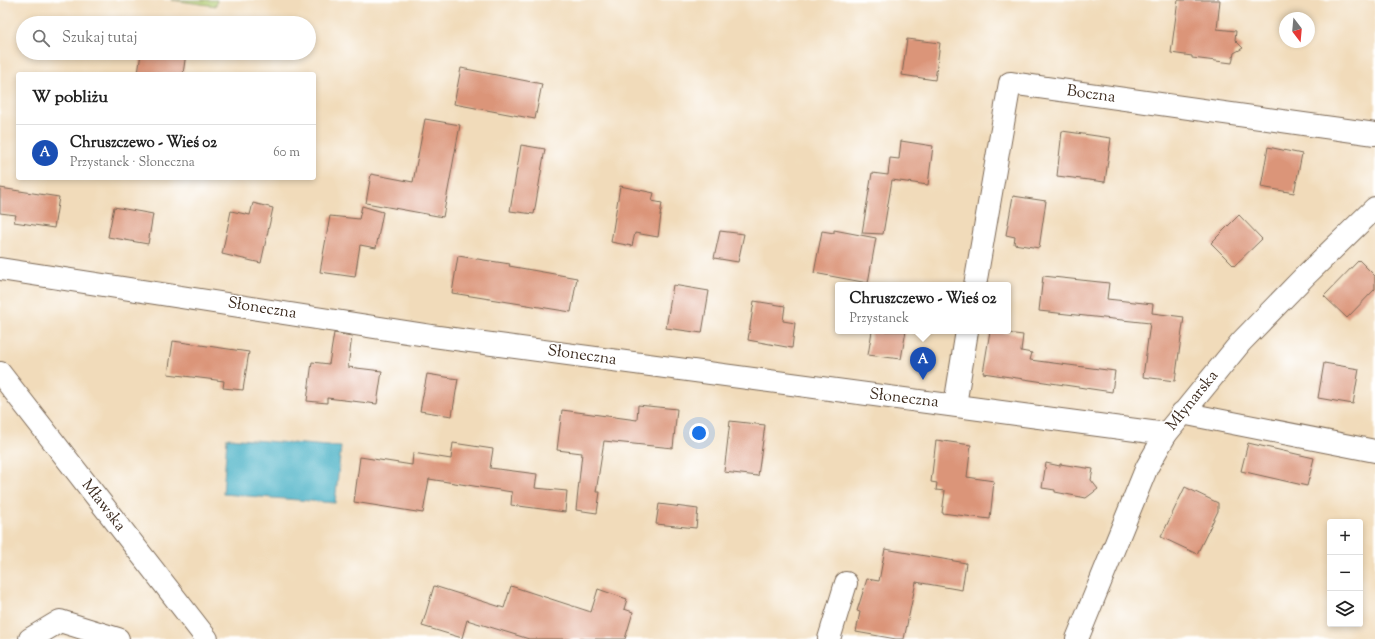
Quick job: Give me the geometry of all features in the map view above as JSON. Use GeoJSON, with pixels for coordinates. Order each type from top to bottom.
{"type":"FeatureCollection","features":[{"type":"Feature","properties":{"kind":"street","name":"Boczna"},"geometry":{"type":"LineString","coordinates":[[976,282],[1010,83],[1375,134]]}},
{"type":"Feature","properties":{"kind":"street","name":"Młynarska"},"geometry":{"type":"LineString","coordinates":[[1077,639],[1147,467],[1166,434],[1241,342],[1306,275],[1375,208]]}},
{"type":"Feature","properties":{"kind":"street","name":"Słoneczna"},"geometry":{"type":"LineString","coordinates":[[0,269],[432,336],[1166,434]]}},
{"type":"Feature","properties":{"kind":"street"},"geometry":{"type":"LineString","coordinates":[[955,405],[967,334]]}},
{"type":"Feature","properties":{"kind":"street","name":"Mławska"},"geometry":{"type":"LineString","coordinates":[[0,373],[207,639]]}},
{"type":"Feature","properties":{"kind":"street"},"geometry":{"type":"LineString","coordinates":[[1182,413],[1375,451]]}},
{"type":"Feature","properties":{"kind":"street"},"geometry":{"type":"LineString","coordinates":[[829,639],[846,583]]}},
{"type":"Feature","properties":{"kind":"street"},"geometry":{"type":"LineString","coordinates":[[30,639],[60,621],[118,639]]}},
{"type":"Feature","properties":{"kind":"green space"},"geometry":{"type":"Polygon","coordinates":[[[172,0],[217,0],[216,6],[172,0]]]}},
{"type":"Feature","properties":{"kind":"water"},"geometry":{"type":"Polygon","coordinates":[[[227,438],[341,447],[335,503],[223,494],[227,438]]]}},
{"type":"Feature","properties":{"kind":"building"},"geometry":{"type":"Polygon","coordinates":[[[1178,0],[1220,0],[1217,29],[1236,31],[1235,40],[1243,48],[1234,53],[1232,63],[1192,58],[1192,56],[1171,53],[1178,0]]]}},
{"type":"Feature","properties":{"kind":"building"},"geometry":{"type":"Polygon","coordinates":[[[907,39],[940,43],[935,80],[902,75],[907,39]]]}},
{"type":"Feature","properties":{"kind":"building"},"geometry":{"type":"Polygon","coordinates":[[[140,60],[185,60],[183,72],[138,72],[140,60]]]}},
{"type":"Feature","properties":{"kind":"building"},"geometry":{"type":"Polygon","coordinates":[[[461,68],[542,84],[535,119],[454,104],[461,68]]]}},
{"type":"Feature","properties":{"kind":"building"},"geometry":{"type":"Polygon","coordinates":[[[425,119],[460,125],[443,217],[366,203],[371,174],[413,182],[425,119]]]}},
{"type":"Feature","properties":{"kind":"building"},"geometry":{"type":"Polygon","coordinates":[[[1062,131],[1111,138],[1105,182],[1057,176],[1062,131]]]}},
{"type":"Feature","properties":{"kind":"building"},"geometry":{"type":"Polygon","coordinates":[[[901,141],[933,146],[928,185],[892,180],[883,234],[862,233],[872,173],[888,175],[890,158],[899,159],[901,141]]]}},
{"type":"Feature","properties":{"kind":"building"},"geometry":{"type":"Polygon","coordinates":[[[521,145],[545,149],[534,214],[510,211],[521,145]]]}},
{"type":"Feature","properties":{"kind":"building"},"geometry":{"type":"Polygon","coordinates":[[[1268,147],[1302,154],[1294,193],[1261,187],[1268,147]]]}},
{"type":"Feature","properties":{"kind":"building"},"geometry":{"type":"Polygon","coordinates":[[[620,186],[654,193],[652,201],[662,203],[658,237],[635,233],[632,246],[611,242],[620,186]]]}},
{"type":"Feature","properties":{"kind":"building"},"geometry":{"type":"Polygon","coordinates":[[[0,188],[59,197],[54,228],[14,222],[16,215],[0,213],[0,188]]]}},
{"type":"Feature","properties":{"kind":"building"},"geometry":{"type":"Polygon","coordinates":[[[1013,196],[1046,201],[1039,248],[1014,244],[1015,237],[1006,235],[1013,196]]]}},
{"type":"Feature","properties":{"kind":"building"},"geometry":{"type":"Polygon","coordinates":[[[253,203],[273,208],[261,263],[222,254],[231,211],[250,215],[253,203]]]}},
{"type":"Feature","properties":{"kind":"building"},"geometry":{"type":"Polygon","coordinates":[[[362,206],[383,212],[376,248],[360,245],[355,277],[320,272],[330,216],[359,219],[362,206]]]}},
{"type":"Feature","properties":{"kind":"building"},"geometry":{"type":"Polygon","coordinates":[[[114,207],[153,214],[148,244],[108,237],[114,207]]]}},
{"type":"Feature","properties":{"kind":"building"},"geometry":{"type":"Polygon","coordinates":[[[1239,215],[1262,239],[1234,266],[1211,243],[1239,215]]]}},
{"type":"Feature","properties":{"kind":"building"},"geometry":{"type":"Polygon","coordinates":[[[834,230],[876,238],[868,282],[814,273],[822,231],[834,233],[834,230]]]}},
{"type":"Feature","properties":{"kind":"building"},"geometry":{"type":"Polygon","coordinates":[[[720,231],[744,234],[738,262],[714,258],[720,231]]]}},
{"type":"Feature","properties":{"kind":"building"},"geometry":{"type":"Polygon","coordinates":[[[458,256],[510,264],[509,266],[577,278],[571,312],[452,293],[458,256]]]}},
{"type":"Feature","properties":{"kind":"building"},"geometry":{"type":"Polygon","coordinates":[[[1359,260],[1375,276],[1375,289],[1347,318],[1324,296],[1359,260]]]}},
{"type":"Feature","properties":{"kind":"building"},"geometry":{"type":"Polygon","coordinates":[[[1043,276],[1109,283],[1107,299],[1153,304],[1152,313],[1184,317],[1175,381],[1143,377],[1150,323],[1039,311],[1043,276]]]}},
{"type":"Feature","properties":{"kind":"building"},"geometry":{"type":"Polygon","coordinates":[[[673,285],[709,291],[702,333],[666,328],[673,285]]]}},
{"type":"Feature","properties":{"kind":"building"},"geometry":{"type":"Polygon","coordinates":[[[754,301],[785,306],[783,321],[795,323],[792,348],[748,340],[754,301]]]}},
{"type":"Feature","properties":{"kind":"building"},"geometry":{"type":"Polygon","coordinates":[[[334,333],[352,336],[348,367],[382,371],[377,404],[327,398],[327,403],[307,401],[312,362],[329,364],[334,333]]]}},
{"type":"Feature","properties":{"kind":"building"},"geometry":{"type":"Polygon","coordinates":[[[872,334],[905,334],[901,359],[868,355],[872,334]]]}},
{"type":"Feature","properties":{"kind":"building"},"geometry":{"type":"Polygon","coordinates":[[[990,334],[1011,334],[1023,335],[1021,351],[1032,353],[1030,360],[1115,371],[1112,392],[983,373],[990,334]]]}},
{"type":"Feature","properties":{"kind":"building"},"geometry":{"type":"Polygon","coordinates":[[[173,341],[249,352],[243,390],[223,388],[224,381],[168,374],[173,341]]]}},
{"type":"Feature","properties":{"kind":"building"},"geometry":{"type":"Polygon","coordinates":[[[1324,363],[1359,369],[1353,404],[1318,398],[1324,363]]]}},
{"type":"Feature","properties":{"kind":"building"},"geometry":{"type":"Polygon","coordinates":[[[427,374],[458,379],[452,416],[420,411],[427,374]]]}},
{"type":"Feature","properties":{"kind":"building"},"geometry":{"type":"Polygon","coordinates":[[[638,405],[677,409],[673,448],[604,441],[596,492],[600,492],[597,513],[576,510],[582,453],[557,450],[562,410],[637,420],[638,405]]]}},
{"type":"Feature","properties":{"kind":"building"},"geometry":{"type":"Polygon","coordinates":[[[730,421],[765,425],[758,476],[724,472],[730,421]]]}},
{"type":"Feature","properties":{"kind":"building"},"geometry":{"type":"Polygon","coordinates":[[[936,440],[971,445],[967,477],[994,481],[990,519],[942,513],[945,491],[936,490],[937,483],[931,482],[936,440]]]}},
{"type":"Feature","properties":{"kind":"building"},"geometry":{"type":"Polygon","coordinates":[[[453,443],[493,449],[490,468],[537,474],[535,488],[567,491],[565,512],[511,505],[512,492],[429,479],[423,513],[354,502],[360,457],[412,465],[413,453],[451,459],[453,443]]]}},
{"type":"Feature","properties":{"kind":"building"},"geometry":{"type":"Polygon","coordinates":[[[1248,443],[1314,458],[1307,486],[1241,471],[1248,443]]]}},
{"type":"Feature","properties":{"kind":"building"},"geometry":{"type":"Polygon","coordinates":[[[1046,463],[1060,466],[1060,464],[1093,469],[1091,480],[1098,489],[1086,498],[1042,488],[1046,463]]]}},
{"type":"Feature","properties":{"kind":"building"},"geometry":{"type":"Polygon","coordinates":[[[1185,487],[1218,503],[1218,511],[1197,554],[1161,537],[1185,487]]]}},
{"type":"Feature","properties":{"kind":"building"},"geometry":{"type":"Polygon","coordinates":[[[659,504],[698,509],[696,528],[656,524],[659,504]]]}},
{"type":"Feature","properties":{"kind":"building"},"geometry":{"type":"Polygon","coordinates":[[[885,549],[966,563],[962,590],[916,582],[904,639],[856,632],[860,612],[857,611],[867,579],[879,581],[885,549]]]}},
{"type":"Feature","properties":{"kind":"building"},"geometry":{"type":"Polygon","coordinates":[[[434,586],[504,608],[511,586],[591,612],[598,589],[627,599],[624,609],[633,612],[625,639],[529,639],[467,620],[462,638],[422,626],[434,586]]]}},
{"type":"Feature","properties":{"kind":"place","name":"Chruszczewo - Wieś 02"},"geometry":{"type":"Point","coordinates":[923,380]}}]}
